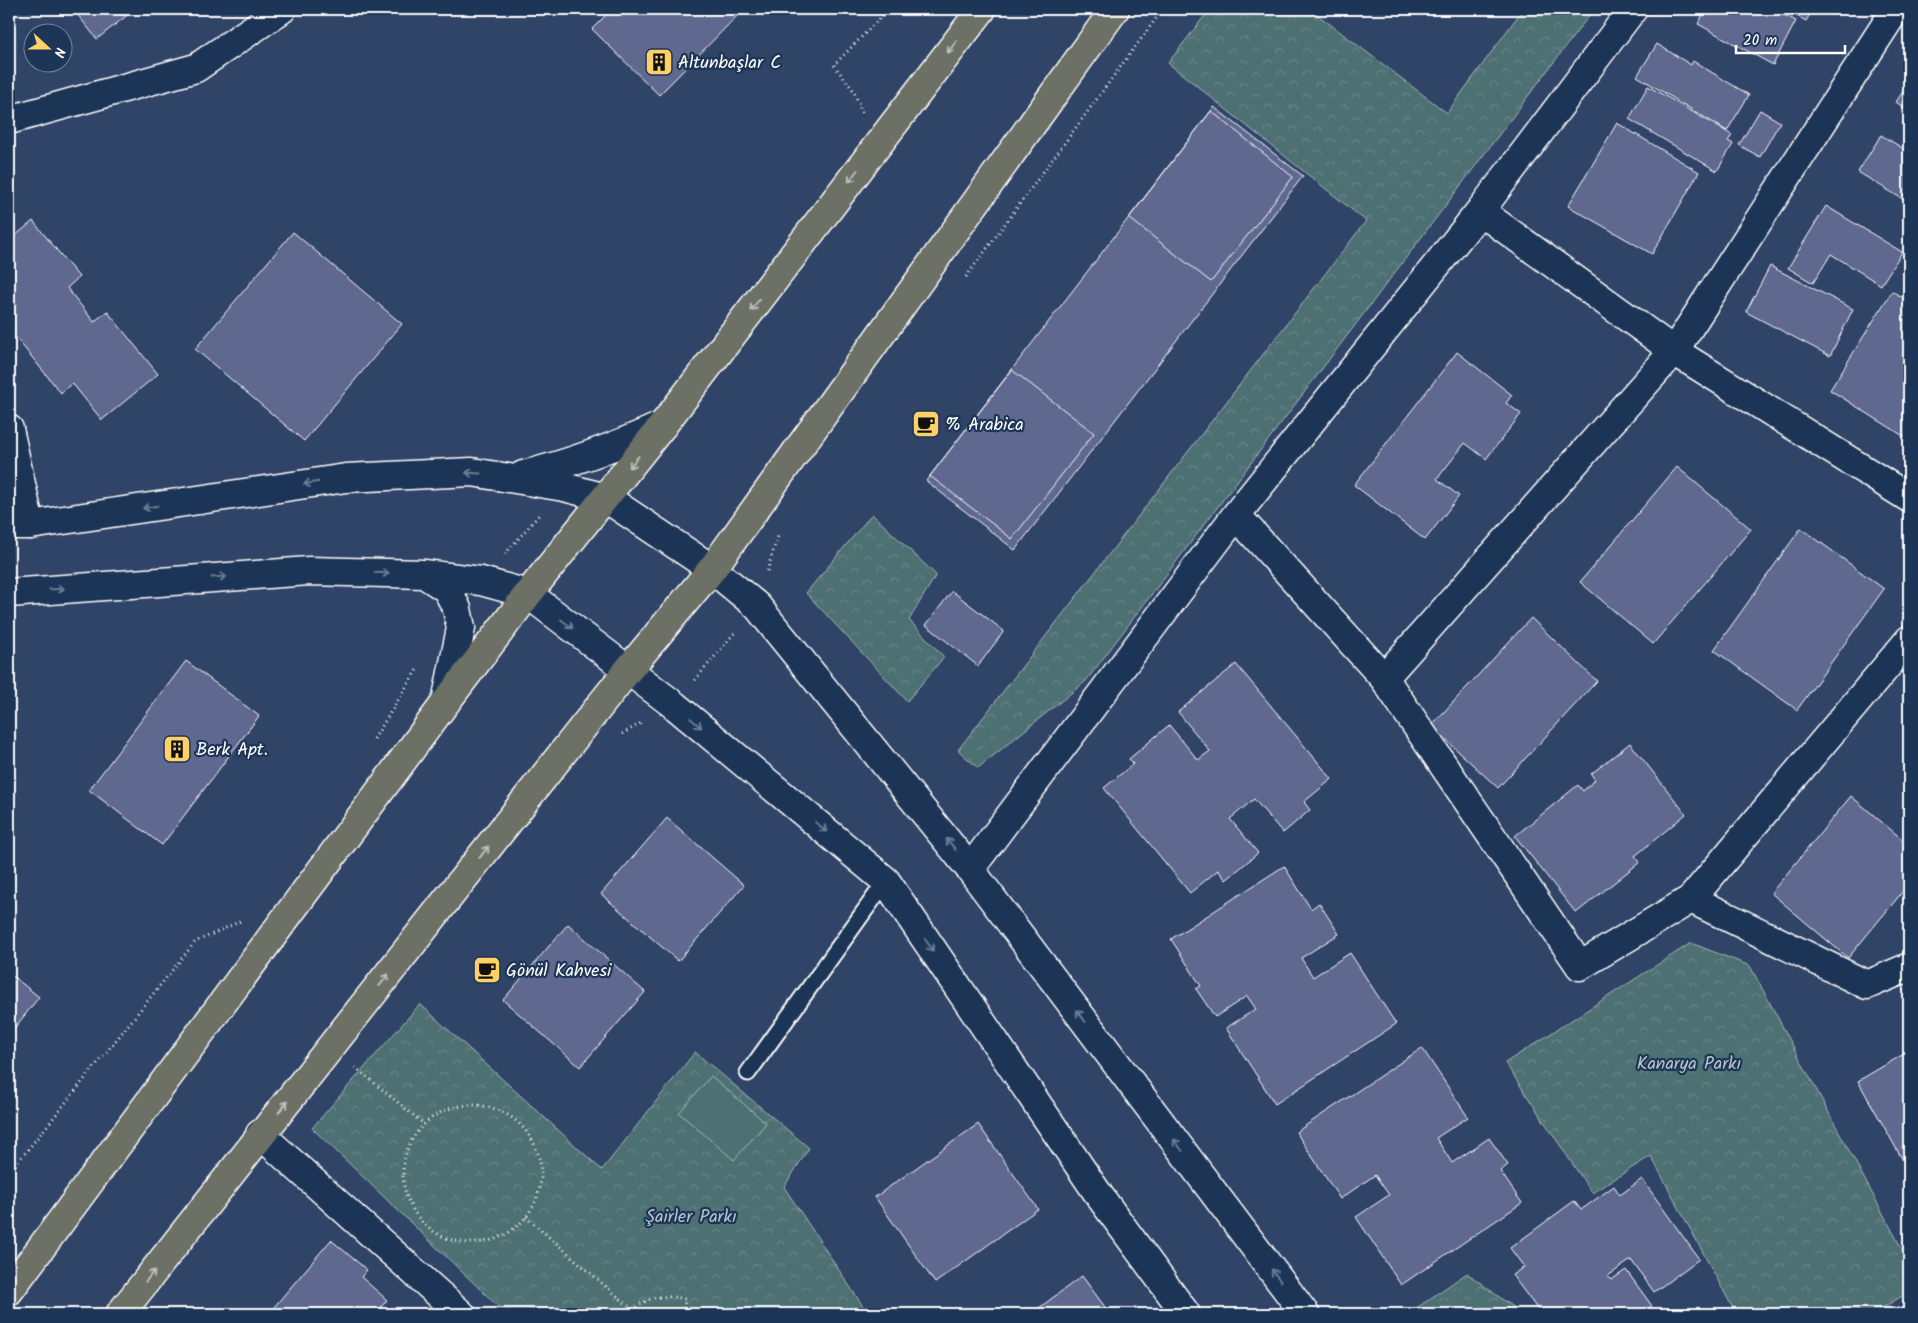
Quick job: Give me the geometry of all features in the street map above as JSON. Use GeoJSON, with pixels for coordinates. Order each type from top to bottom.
{"type":"FeatureCollection","features":[{"type":"Feature","properties":{"kind":"main road"},"geometry":{"type":"LineString","coordinates":[[9,1291],[446,702],[528,594],[663,426],[982,9]]}},
{"type":"Feature","properties":{"kind":"main road"},"geometry":{"type":"LineString","coordinates":[[120,1314],[260,1134],[331,1048],[628,670],[712,569],[1115,9]]}},
{"type":"Feature","properties":{"kind":"street"},"geometry":{"type":"LineString","coordinates":[[9,120],[196,68],[282,9]]}},
{"type":"Feature","properties":{"kind":"street"},"geometry":{"type":"LineString","coordinates":[[970,869],[1236,515],[1480,211],[1633,9]]}},
{"type":"Feature","properties":{"kind":"street"},"geometry":{"type":"LineString","coordinates":[[1384,678],[1674,352],[1896,9]]}},
{"type":"Feature","properties":{"kind":"street"},"geometry":{"type":"LineString","coordinates":[[1480,211],[1674,352],[1909,498]]}},
{"type":"Feature","properties":{"kind":"street"},"geometry":{"type":"LineString","coordinates":[[510,478],[593,455],[663,426]]}},
{"type":"Feature","properties":{"kind":"street"},"geometry":{"type":"LineString","coordinates":[[9,428],[19,525],[346,478],[472,472],[564,487],[606,498],[712,569],[757,606],[970,869],[1305,1314]]}},
{"type":"Feature","properties":{"kind":"street"},"geometry":{"type":"LineString","coordinates":[[1236,515],[1384,678],[1580,966],[1691,899],[1909,640]]}},
{"type":"Feature","properties":{"kind":"street"},"geometry":{"type":"LineString","coordinates":[[9,593],[309,571],[424,574],[481,581],[528,594],[674,705],[886,881],[1101,1198],[1186,1314]]}},
{"type":"Feature","properties":{"kind":"street"},"geometry":{"type":"LineString","coordinates":[[424,574],[447,589],[457,609],[461,628],[446,702]]}},
{"type":"Feature","properties":{"kind":"street"},"geometry":{"type":"LineString","coordinates":[[1691,899],[1867,985],[1909,968]]}},
{"type":"Feature","properties":{"kind":"street"},"geometry":{"type":"LineString","coordinates":[[260,1134],[461,1314]]}},
{"type":"Feature","properties":{"kind":"lane"},"geometry":{"type":"LineString","coordinates":[[748,1074],[886,881]]}},
{"type":"Feature","properties":{"kind":"path"},"geometry":{"type":"LineString","coordinates":[[353,1065],[424,1124]]}},
{"type":"Feature","properties":{"kind":"path"},"geometry":{"type":"LineString","coordinates":[[465,1104],[487,1106],[508,1114],[525,1129],[536,1148],[542,1170],[539,1192],[530,1213],[526,1217],[514,1229],[494,1240],[471,1244],[448,1239],[428,1228],[413,1210],[404,1188],[404,1164],[410,1142],[424,1124],[443,1111],[465,1104]]}},
{"type":"Feature","properties":{"kind":"path"},"geometry":{"type":"LineString","coordinates":[[526,1217],[633,1310]]}},
{"type":"Feature","properties":{"kind":"path"},"geometry":{"type":"LineString","coordinates":[[630,1314],[633,1310],[653,1298],[669,1296],[685,1299],[684,1314]]}},
{"type":"Feature","properties":{"kind":"green space"},"geometry":{"type":"Polygon","coordinates":[[[1210,9],[1310,9],[1447,113],[1523,9],[1594,9],[1086,681],[978,768],[958,750],[1366,221],[1168,63],[1210,9]]]}},
{"type":"Feature","properties":{"kind":"green space"},"geometry":{"type":"Polygon","coordinates":[[[872,514],[936,575],[909,620],[944,657],[907,701],[806,593],[872,514]]]}},
{"type":"Feature","properties":{"kind":"green space","name":"Kanarya Parkı"},"geometry":{"type":"Polygon","coordinates":[[[1691,943],[1750,966],[1909,1262],[1909,1292],[1872,1314],[1736,1314],[1651,1156],[1592,1193],[1505,1063],[1691,943]]]}},
{"type":"Feature","properties":{"kind":"green space","name":"Şairler Parkı"},"geometry":{"type":"Polygon","coordinates":[[[420,1004],[602,1170],[695,1052],[809,1148],[784,1187],[868,1314],[506,1314],[312,1128],[420,1004]]]}},
{"type":"Feature","properties":{"kind":"green space"},"geometry":{"type":"Polygon","coordinates":[[[711,1076],[766,1123],[734,1160],[679,1113],[711,1076]]]}},
{"type":"Feature","properties":{"kind":"green space"},"geometry":{"type":"Polygon","coordinates":[[[1467,1273],[1522,1314],[1408,1314],[1467,1273]]]}},
{"type":"Feature","properties":{"kind":"building"},"geometry":{"type":"Polygon","coordinates":[[[73,9],[135,9],[97,39],[73,9]]]}},
{"type":"Feature","properties":{"kind":"building","name":"Altunbaşlar C"},"geometry":{"type":"Polygon","coordinates":[[[612,9],[744,9],[659,95],[592,29],[612,9]]]}},
{"type":"Feature","properties":{"kind":"building"},"geometry":{"type":"Polygon","coordinates":[[[1706,9],[1773,9],[1796,21],[1773,65],[1698,24],[1706,9]]]}},
{"type":"Feature","properties":{"kind":"building"},"geometry":{"type":"Polygon","coordinates":[[[1784,9],[1813,9],[1806,21],[1784,9]]]}},
{"type":"Feature","properties":{"kind":"building"},"geometry":{"type":"Polygon","coordinates":[[[1657,44],[1691,65],[1693,61],[1749,95],[1727,131],[1637,76],[1657,44]]]}},
{"type":"Feature","properties":{"kind":"building"},"geometry":{"type":"Polygon","coordinates":[[[1909,82],[1909,111],[1896,102],[1909,82]]]}},
{"type":"Feature","properties":{"kind":"building"},"geometry":{"type":"Polygon","coordinates":[[[1648,86],[1732,135],[1728,141],[1733,144],[1717,171],[1629,119],[1648,86]]]}},
{"type":"Feature","properties":{"kind":"building"},"geometry":{"type":"Polygon","coordinates":[[[1214,107],[1303,176],[1015,550],[926,481],[1214,107]]]}},
{"type":"Feature","properties":{"kind":"building"},"geometry":{"type":"Polygon","coordinates":[[[1760,110],[1780,122],[1760,157],[1739,145],[1760,110]]]}},
{"type":"Feature","properties":{"kind":"building"},"geometry":{"type":"Polygon","coordinates":[[[1211,111],[1293,177],[1211,282],[1129,218],[1211,111]]]}},
{"type":"Feature","properties":{"kind":"building"},"geometry":{"type":"Polygon","coordinates":[[[1617,123],[1699,172],[1652,254],[1568,206],[1617,123]]]}},
{"type":"Feature","properties":{"kind":"building"},"geometry":{"type":"Polygon","coordinates":[[[1881,135],[1909,152],[1909,203],[1858,172],[1881,135]]]}},
{"type":"Feature","properties":{"kind":"building"},"geometry":{"type":"Polygon","coordinates":[[[1826,206],[1902,252],[1881,285],[1831,254],[1813,283],[1788,268],[1826,206]]]}},
{"type":"Feature","properties":{"kind":"building"},"geometry":{"type":"Polygon","coordinates":[[[33,221],[79,277],[67,288],[94,322],[107,311],[158,374],[102,420],[72,383],[61,393],[9,329],[9,241],[33,221]]]}},
{"type":"Feature","properties":{"kind":"building"},"geometry":{"type":"Polygon","coordinates":[[[293,232],[402,324],[304,441],[195,349],[293,232]]]}},
{"type":"Feature","properties":{"kind":"building"},"geometry":{"type":"Polygon","coordinates":[[[1770,266],[1853,309],[1830,356],[1746,312],[1770,266]]]}},
{"type":"Feature","properties":{"kind":"building"},"geometry":{"type":"Polygon","coordinates":[[[1892,291],[1909,302],[1909,431],[1905,437],[1830,390],[1892,291]]]}},
{"type":"Feature","properties":{"kind":"building"},"geometry":{"type":"Polygon","coordinates":[[[1457,352],[1512,395],[1506,403],[1521,414],[1486,459],[1465,443],[1437,479],[1459,496],[1425,540],[1354,485],[1457,352]]]}},
{"type":"Feature","properties":{"kind":"building"},"geometry":{"type":"Polygon","coordinates":[[[1012,370],[1094,433],[1012,539],[930,476],[1012,370]]]}},
{"type":"Feature","properties":{"kind":"building"},"geometry":{"type":"Polygon","coordinates":[[[1677,467],[1751,529],[1653,644],[1580,582],[1677,467]]]}},
{"type":"Feature","properties":{"kind":"building"},"geometry":{"type":"Polygon","coordinates":[[[1801,528],[1884,589],[1797,710],[1714,650],[1801,528]]]}},
{"type":"Feature","properties":{"kind":"building"},"geometry":{"type":"Polygon","coordinates":[[[952,591],[1004,631],[978,666],[926,625],[952,591]]]}},
{"type":"Feature","properties":{"kind":"building"},"geometry":{"type":"Polygon","coordinates":[[[1531,618],[1597,681],[1498,788],[1431,726],[1531,618]]]}},
{"type":"Feature","properties":{"kind":"building","name":"Berk Apt."},"geometry":{"type":"Polygon","coordinates":[[[186,661],[259,716],[162,845],[89,790],[186,661]]]}},
{"type":"Feature","properties":{"kind":"building"},"geometry":{"type":"Polygon","coordinates":[[[1236,664],[1332,779],[1304,802],[1310,810],[1283,833],[1254,799],[1230,819],[1258,853],[1226,880],[1218,870],[1190,893],[1104,788],[1133,764],[1129,759],[1169,725],[1198,760],[1210,751],[1178,712],[1236,664]]]}},
{"type":"Feature","properties":{"kind":"building"},"geometry":{"type":"Polygon","coordinates":[[[1630,743],[1686,814],[1635,856],[1640,862],[1576,913],[1515,836],[1578,785],[1583,791],[1595,780],[1591,774],[1630,743]]]}},
{"type":"Feature","properties":{"kind":"building"},"geometry":{"type":"Polygon","coordinates":[[[1851,796],[1909,845],[1909,884],[1848,958],[1771,893],[1851,796]]]}},
{"type":"Feature","properties":{"kind":"building"},"geometry":{"type":"Polygon","coordinates":[[[667,818],[744,885],[678,961],[601,894],[667,818]]]}},
{"type":"Feature","properties":{"kind":"building"},"geometry":{"type":"Polygon","coordinates":[[[1284,866],[1311,909],[1319,903],[1339,934],[1301,958],[1313,977],[1350,953],[1396,1024],[1275,1104],[1226,1028],[1256,1009],[1247,996],[1215,1017],[1196,989],[1201,986],[1171,939],[1284,866]]]}},
{"type":"Feature","properties":{"kind":"building"},"geometry":{"type":"Polygon","coordinates":[[[568,924],[645,992],[580,1067],[503,1000],[568,924]]]}},
{"type":"Feature","properties":{"kind":"building"},"geometry":{"type":"Polygon","coordinates":[[[9,973],[39,997],[9,1035],[9,973]]]}},
{"type":"Feature","properties":{"kind":"building"},"geometry":{"type":"Polygon","coordinates":[[[1422,1048],[1468,1117],[1436,1138],[1452,1163],[1489,1138],[1508,1165],[1500,1171],[1522,1203],[1401,1285],[1356,1217],[1389,1195],[1375,1175],[1340,1199],[1296,1132],[1422,1048]]]}},
{"type":"Feature","properties":{"kind":"building"},"geometry":{"type":"Polygon","coordinates":[[[1909,1051],[1909,1171],[1858,1081],[1909,1051]]]}},
{"type":"Feature","properties":{"kind":"building"},"geometry":{"type":"Polygon","coordinates":[[[978,1124],[1038,1209],[935,1283],[875,1197],[978,1124]]]}},
{"type":"Feature","properties":{"kind":"building"},"geometry":{"type":"Polygon","coordinates":[[[1642,1179],[1699,1259],[1654,1292],[1631,1260],[1608,1276],[1611,1280],[1626,1270],[1652,1306],[1640,1314],[1541,1314],[1512,1275],[1524,1267],[1510,1248],[1574,1201],[1581,1210],[1614,1186],[1620,1195],[1642,1179]]]}},
{"type":"Feature","properties":{"kind":"building"},"geometry":{"type":"Polygon","coordinates":[[[331,1240],[367,1270],[361,1277],[387,1300],[375,1314],[268,1314],[331,1240]]]}},
{"type":"Feature","properties":{"kind":"building"},"geometry":{"type":"Polygon","coordinates":[[[1082,1276],[1110,1314],[1031,1314],[1082,1276]]]}},
{"type":"Feature","properties":{"kind":"place","name":"Altunbaşlar C"},"geometry":{"type":"Point","coordinates":[659,62]}},
{"type":"Feature","properties":{"kind":"place","name":"% Arabica"},"geometry":{"type":"Point","coordinates":[926,424]}},
{"type":"Feature","properties":{"kind":"place","name":"Berk Apt."},"geometry":{"type":"Point","coordinates":[177,749]}},
{"type":"Feature","properties":{"kind":"place","name":"Gönül Kahvesi"},"geometry":{"type":"Point","coordinates":[487,970]}}]}
